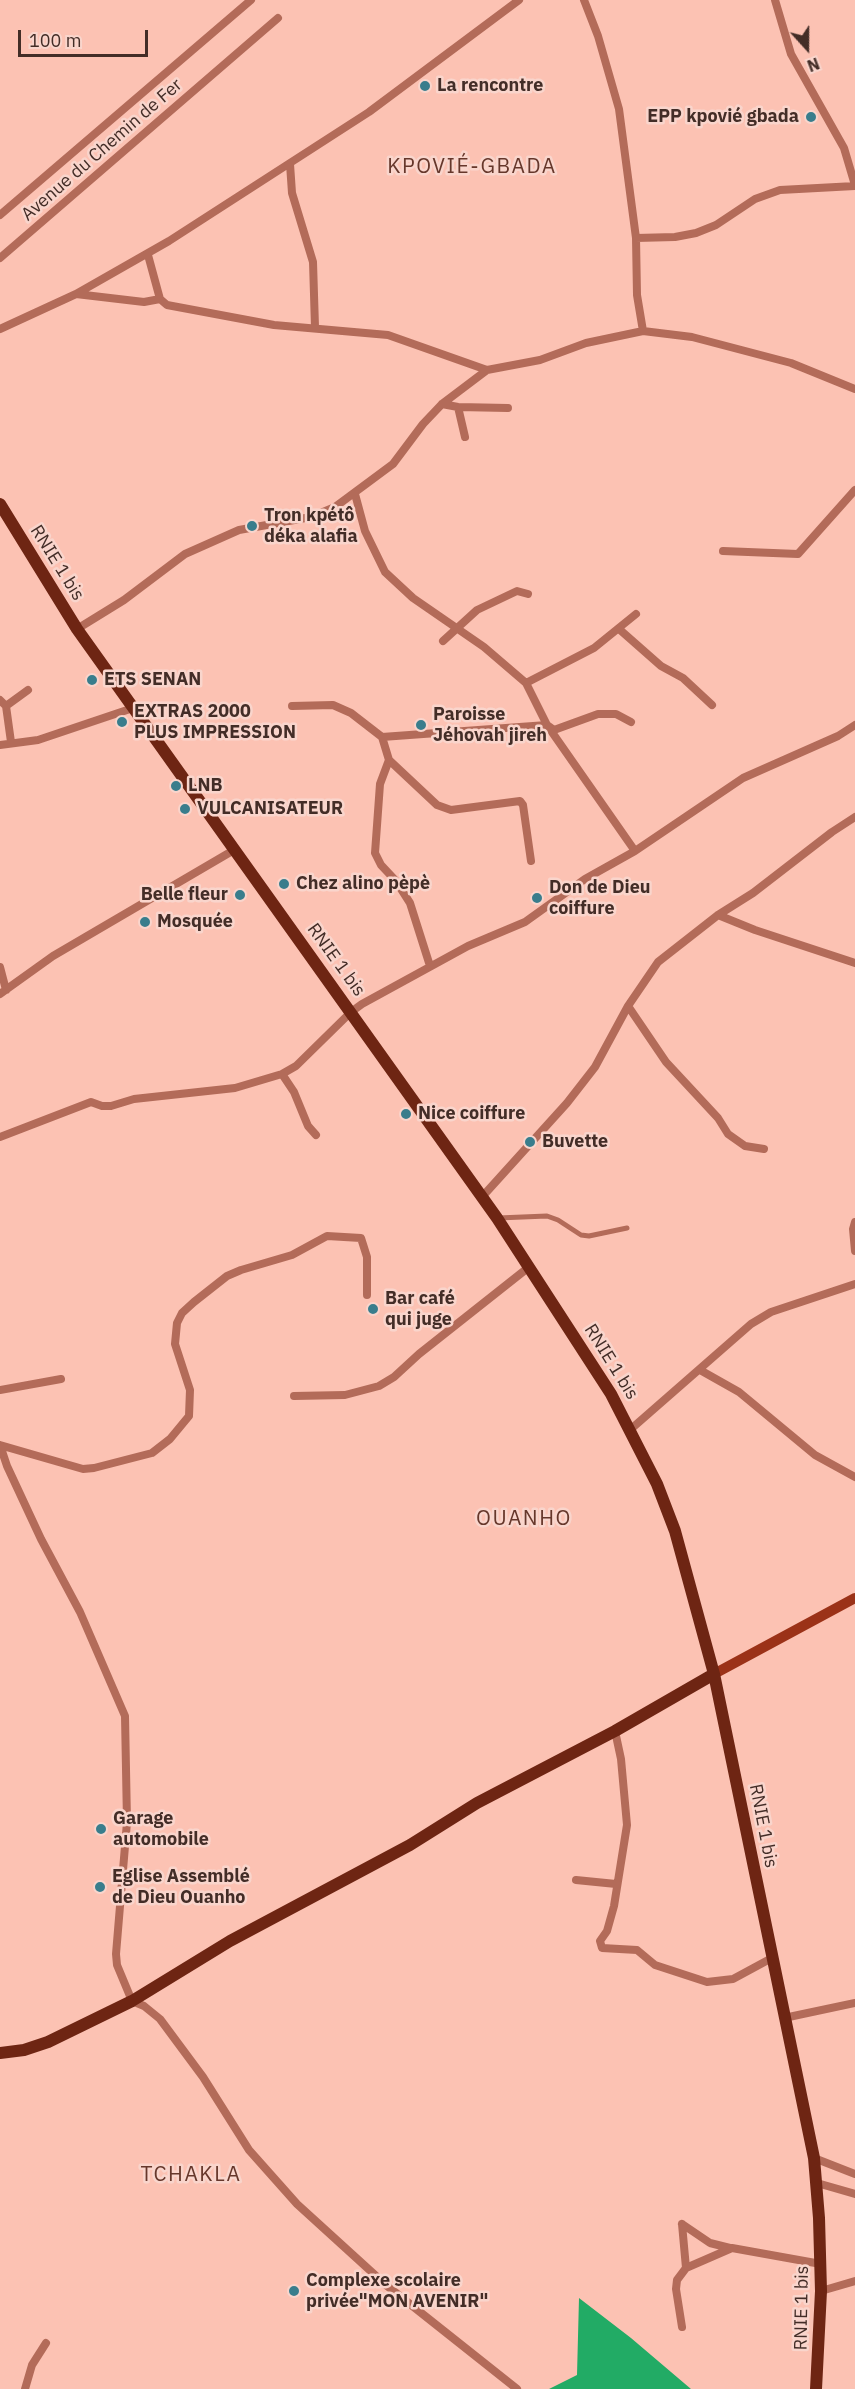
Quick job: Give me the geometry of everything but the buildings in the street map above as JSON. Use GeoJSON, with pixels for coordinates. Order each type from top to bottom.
{"type":"FeatureCollection","features":[{"type":"Feature","properties":{"kind":"main road","name":"RNIE 1 bis"},"geometry":{"type":"LineString","coordinates":[[0,504],[77,629],[497,1218],[590,1358],[631,1429],[657,1484],[675,1532],[714,1674],[813,2158],[817,2183],[821,2264],[816,2389]]}},
{"type":"Feature","properties":{"kind":"main road"},"geometry":{"type":"LineString","coordinates":[[0,2053],[24,2050],[48,2042],[132,2001],[230,1941],[410,1845],[477,1803],[615,1731],[714,1674],[855,1598]]}},
{"type":"Feature","properties":{"kind":"street","name":"Avenue du Chemin de Fer"},"geometry":{"type":"LineString","coordinates":[[0,215],[251,0]]}},
{"type":"Feature","properties":{"kind":"street"},"geometry":{"type":"LineString","coordinates":[[0,329],[76,294],[148,255],[369,112],[519,0]]}},
{"type":"Feature","properties":{"kind":"street"},"geometry":{"type":"LineString","coordinates":[[584,0],[598,36],[619,109],[636,237],[637,296],[643,331]]}},
{"type":"Feature","properties":{"kind":"street"},"geometry":{"type":"LineString","coordinates":[[636,237],[675,237],[696,233],[716,225],[755,199],[780,190],[855,185],[844,148],[792,54],[775,0]]}},
{"type":"Feature","properties":{"kind":"street","name":"Avenue du Chemin de Fer"},"geometry":{"type":"LineString","coordinates":[[0,258],[278,18]]}},
{"type":"Feature","properties":{"kind":"street"},"geometry":{"type":"LineString","coordinates":[[290,164],[292,193],[313,262],[315,327]]}},
{"type":"Feature","properties":{"kind":"street"},"geometry":{"type":"LineString","coordinates":[[148,255],[160,298],[167,305],[238,319],[388,335],[487,370]]}},
{"type":"Feature","properties":{"kind":"street"},"geometry":{"type":"LineString","coordinates":[[76,294],[144,302],[160,298]]}},
{"type":"Feature","properties":{"kind":"street"},"geometry":{"type":"LineString","coordinates":[[77,629],[124,600],[185,554],[239,530],[311,517],[355,494],[393,464],[441,404],[487,370],[540,360],[586,343],[643,331],[692,337],[791,363],[855,389]]}},
{"type":"Feature","properties":{"kind":"street"},"geometry":{"type":"LineString","coordinates":[[441,404],[458,407],[508,408]]}},
{"type":"Feature","properties":{"kind":"street"},"geometry":{"type":"LineString","coordinates":[[458,407],[465,437]]}},
{"type":"Feature","properties":{"kind":"street"},"geometry":{"type":"LineString","coordinates":[[723,551],[798,554],[855,490]]}},
{"type":"Feature","properties":{"kind":"street"},"geometry":{"type":"LineString","coordinates":[[355,494],[365,531],[385,572],[413,598],[500,659],[526,683],[547,725],[635,850]]}},
{"type":"Feature","properties":{"kind":"street"},"geometry":{"type":"LineString","coordinates":[[443,641],[447,634],[456,630],[477,609],[517,591],[528,594]]}},
{"type":"Feature","properties":{"kind":"street"},"geometry":{"type":"LineString","coordinates":[[526,683],[547,670],[594,648],[636,614]]}},
{"type":"Feature","properties":{"kind":"street"},"geometry":{"type":"LineString","coordinates":[[619,629],[661,666],[683,678],[712,705]]}},
{"type":"Feature","properties":{"kind":"street"},"geometry":{"type":"LineString","coordinates":[[11,742],[3,703],[28,690]]}},
{"type":"Feature","properties":{"kind":"street"},"geometry":{"type":"LineString","coordinates":[[292,706],[333,705],[363,721],[382,737],[389,760],[437,805],[451,810],[520,801],[523,806],[531,861]]}},
{"type":"Feature","properties":{"kind":"street"},"geometry":{"type":"LineString","coordinates":[[0,745],[38,740],[133,708]]}},
{"type":"Feature","properties":{"kind":"street"},"geometry":{"type":"LineString","coordinates":[[382,737],[547,725],[554,730],[598,714],[616,714],[631,722]]}},
{"type":"Feature","properties":{"kind":"street"},"geometry":{"type":"LineString","coordinates":[[0,1137],[91,1102],[111,1106],[134,1100],[235,1088],[282,1074],[296,1066],[351,1012],[468,946],[525,922],[585,879],[635,850],[743,778],[838,736],[855,725]]}},
{"type":"Feature","properties":{"kind":"street"},"geometry":{"type":"LineString","coordinates":[[389,760],[380,784],[374,846],[381,865],[396,881],[410,903],[430,966]]}},
{"type":"Feature","properties":{"kind":"street"},"geometry":{"type":"LineString","coordinates":[[482,1197],[567,1103],[595,1066],[628,1006],[658,962],[718,915],[753,893],[855,817]]}},
{"type":"Feature","properties":{"kind":"street"},"geometry":{"type":"LineString","coordinates":[[0,967],[3,992],[53,956],[234,850]]}},
{"type":"Feature","properties":{"kind":"street"},"geometry":{"type":"LineString","coordinates":[[718,915],[755,930],[855,963]]}},
{"type":"Feature","properties":{"kind":"street"},"geometry":{"type":"LineString","coordinates":[[628,1006],[666,1062],[718,1118],[728,1134],[745,1146],[764,1149]]}},
{"type":"Feature","properties":{"kind":"street"},"geometry":{"type":"LineString","coordinates":[[282,1074],[294,1092],[308,1126],[316,1135]]}},
{"type":"Feature","properties":{"kind":"street"},"geometry":{"type":"LineString","coordinates":[[497,1218],[547,1216],[558,1220],[581,1235],[589,1236],[627,1228]]}},
{"type":"Feature","properties":{"kind":"street"},"geometry":{"type":"LineString","coordinates":[[855,1222],[855,1251]]}},
{"type":"Feature","properties":{"kind":"street"},"geometry":{"type":"LineString","coordinates":[[0,1445],[82,1468],[94,1468],[152,1453],[170,1439],[189,1416],[190,1390],[175,1344],[177,1323],[182,1313],[194,1302],[228,1276],[241,1270],[292,1255],[327,1236],[361,1238],[367,1257],[367,1295]]}},
{"type":"Feature","properties":{"kind":"street"},"geometry":{"type":"LineString","coordinates":[[294,1396],[345,1395],[379,1386],[394,1377],[419,1354],[529,1267]]}},
{"type":"Feature","properties":{"kind":"street"},"geometry":{"type":"LineString","coordinates":[[631,1429],[751,1323],[771,1312],[855,1284]]}},
{"type":"Feature","properties":{"kind":"street"},"geometry":{"type":"LineString","coordinates":[[700,1370],[739,1392],[816,1455],[855,1477]]}},
{"type":"Feature","properties":{"kind":"street"},"geometry":{"type":"LineString","coordinates":[[0,1390],[61,1380]]}},
{"type":"Feature","properties":{"kind":"street"},"geometry":{"type":"LineString","coordinates":[[0,1445],[7,1466],[41,1539],[80,1612],[125,1716],[127,1822],[116,1954],[117,1965],[132,2001],[144,2006],[160,2019],[187,2060],[203,2077],[249,2150],[297,2204],[386,2285],[517,2389]]}},
{"type":"Feature","properties":{"kind":"street"},"geometry":{"type":"LineString","coordinates":[[615,1731],[621,1759],[627,1824],[614,1906],[607,1931],[600,1941],[604,1950],[637,1950],[655,1965],[707,1982],[733,1979],[771,1959]]}},
{"type":"Feature","properties":{"kind":"street"},"geometry":{"type":"LineString","coordinates":[[576,1880],[616,1884]]}},
{"type":"Feature","properties":{"kind":"street"},"geometry":{"type":"LineString","coordinates":[[784,2018],[855,2003]]}},
{"type":"Feature","properties":{"kind":"street"},"geometry":{"type":"LineString","coordinates":[[813,2158],[855,2174]]}},
{"type":"Feature","properties":{"kind":"street"},"geometry":{"type":"LineString","coordinates":[[817,2183],[855,2194]]}},
{"type":"Feature","properties":{"kind":"street"},"geometry":{"type":"LineString","coordinates":[[686,2268],[682,2224],[710,2243],[821,2264]]}},
{"type":"Feature","properties":{"kind":"street"},"geometry":{"type":"LineString","coordinates":[[682,2327],[676,2289],[677,2280],[686,2268],[732,2248]]}},
{"type":"Feature","properties":{"kind":"street"},"geometry":{"type":"LineString","coordinates":[[821,2291],[855,2281]]}},
{"type":"Feature","properties":{"kind":"street"},"geometry":{"type":"LineString","coordinates":[[25,2389],[32,2365],[46,2343]]}},
{"type":"Feature","properties":{"kind":"green space"},"geometry":{"type":"Polygon","coordinates":[[[579,2298],[691,2389],[549,2389],[577,2375],[579,2298]]]}},
{"type":"Feature","properties":{"kind":"place","name":"La rencontre"},"geometry":{"type":"Point","coordinates":[425,86]}},
{"type":"Feature","properties":{"kind":"place","name":"EPP kpovié gbada"},"geometry":{"type":"Point","coordinates":[811,117]}},
{"type":"Feature","properties":{"kind":"place","name":"Tron kpétô déka alafia"},"geometry":{"type":"Point","coordinates":[252,526]}},
{"type":"Feature","properties":{"kind":"place","name":"ETS SENAN"},"geometry":{"type":"Point","coordinates":[92,680]}},
{"type":"Feature","properties":{"kind":"place","name":"EXTRAS 2000 PLUS IMPRESSION"},"geometry":{"type":"Point","coordinates":[122,722]}},
{"type":"Feature","properties":{"kind":"place","name":"Paroisse Jéhovah jireh"},"geometry":{"type":"Point","coordinates":[421,725]}},
{"type":"Feature","properties":{"kind":"place","name":"LNB"},"geometry":{"type":"Point","coordinates":[176,786]}},
{"type":"Feature","properties":{"kind":"place","name":"VULCANISATEUR"},"geometry":{"type":"Point","coordinates":[185,809]}},
{"type":"Feature","properties":{"kind":"place","name":"Chez alino pèpè"},"geometry":{"type":"Point","coordinates":[284,884]}},
{"type":"Feature","properties":{"kind":"place","name":"Belle fleur"},"geometry":{"type":"Point","coordinates":[240,895]}},
{"type":"Feature","properties":{"kind":"place","name":"Don de Dieu coiffure"},"geometry":{"type":"Point","coordinates":[537,898]}},
{"type":"Feature","properties":{"kind":"place","name":"Mosquée"},"geometry":{"type":"Point","coordinates":[145,922]}},
{"type":"Feature","properties":{"kind":"place","name":"Nice coiffure"},"geometry":{"type":"Point","coordinates":[406,1114]}},
{"type":"Feature","properties":{"kind":"place","name":"Buvette"},"geometry":{"type":"Point","coordinates":[530,1142]}},
{"type":"Feature","properties":{"kind":"place","name":"Bar café qui juge"},"geometry":{"type":"Point","coordinates":[373,1309]}},
{"type":"Feature","properties":{"kind":"place","name":"Garage automobile"},"geometry":{"type":"Point","coordinates":[101,1829]}},
{"type":"Feature","properties":{"kind":"place","name":"Eglise Assemblé de Dieu Ouanho"},"geometry":{"type":"Point","coordinates":[100,1887]}},
{"type":"Feature","properties":{"kind":"place","name":"Complexe scolaire privée\"MON AVENIR\""},"geometry":{"type":"Point","coordinates":[294,2291]}},
{"type":"Feature","properties":{"kind":"district","name":"KPOVIÉ-GBADA"},"geometry":{"type":"Point","coordinates":[472,167]}},
{"type":"Feature","properties":{"kind":"district","name":"OUANHO"},"geometry":{"type":"Point","coordinates":[524,1519]}},
{"type":"Feature","properties":{"kind":"district","name":"TCHAKLA"},"geometry":{"type":"Point","coordinates":[191,2175]}}]}
